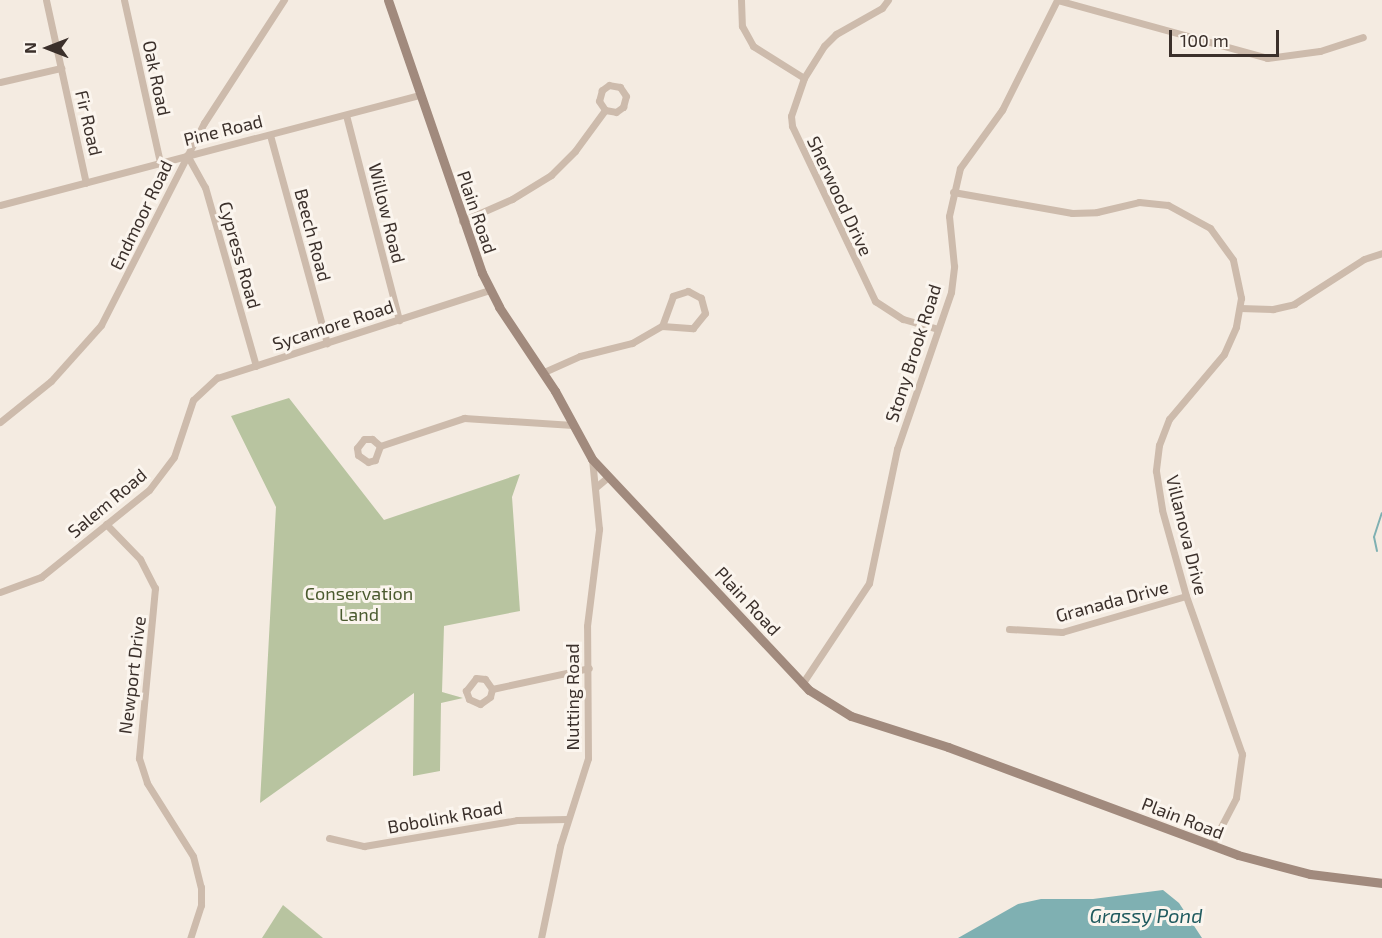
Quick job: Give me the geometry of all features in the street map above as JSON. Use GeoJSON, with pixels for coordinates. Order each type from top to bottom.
{"type":"FeatureCollection","features":[{"type":"Feature","properties":{"kind":"main road","name":"Plain Road"},"geometry":{"type":"LineString","coordinates":[[388,0],[462,221],[489,290],[543,372],[592,459],[802,684],[845,714],[948,747],[1211,846],[1310,874],[1382,883]]}},
{"type":"Feature","properties":{"kind":"street","name":"Fir Road"},"geometry":{"type":"LineString","coordinates":[[46,0],[86,183]]}},
{"type":"Feature","properties":{"kind":"street","name":"Oak Road"},"geometry":{"type":"LineString","coordinates":[[124,0],[160,162]]}},
{"type":"Feature","properties":{"kind":"street","name":"Endmoor Road"},"geometry":{"type":"LineString","coordinates":[[0,422],[51,381],[101,325],[187,155],[239,65],[284,0]]}},
{"type":"Feature","properties":{"kind":"street"},"geometry":{"type":"LineString","coordinates":[[741,0],[742,26],[753,46],[804,78]]}},
{"type":"Feature","properties":{"kind":"street","name":"Sherwood Drive"},"geometry":{"type":"LineString","coordinates":[[888,0],[882,8],[836,34],[804,78],[792,116],[795,138],[868,290],[881,307],[892,314],[938,329]]}},
{"type":"Feature","properties":{"kind":"street"},"geometry":{"type":"LineString","coordinates":[[1057,0],[1267,58],[1292,58],[1363,37]]}},
{"type":"Feature","properties":{"kind":"street","name":"Stony Brook Road"},"geometry":{"type":"LineString","coordinates":[[802,684],[866,593],[897,449],[953,283],[949,216],[953,192],[963,160],[1002,110],[1057,0]]}},
{"type":"Feature","properties":{"kind":"street"},"geometry":{"type":"LineString","coordinates":[[0,82],[61,68]]}},
{"type":"Feature","properties":{"kind":"street"},"geometry":{"type":"LineString","coordinates":[[609,85],[620,87],[626,96],[625,105],[616,112],[605,110],[600,103],[601,92],[609,85]]}},
{"type":"Feature","properties":{"kind":"street","name":"Pine Road"},"geometry":{"type":"LineString","coordinates":[[0,205],[419,95]]}},
{"type":"Feature","properties":{"kind":"street"},"geometry":{"type":"LineString","coordinates":[[462,221],[512,199],[551,175],[575,151],[605,110]]}},
{"type":"Feature","properties":{"kind":"street","name":"Willow Road"},"geometry":{"type":"LineString","coordinates":[[346,115],[399,320]]}},
{"type":"Feature","properties":{"kind":"street","name":"Beech Road"},"geometry":{"type":"LineString","coordinates":[[270,135],[327,343]]}},
{"type":"Feature","properties":{"kind":"street","name":"Cypress Road"},"geometry":{"type":"LineString","coordinates":[[187,155],[205,187],[256,366]]}},
{"type":"Feature","properties":{"kind":"street","name":"Villanova Drive"},"geometry":{"type":"LineString","coordinates":[[953,192],[1072,213],[1097,213],[1139,202],[1177,208],[1210,228],[1228,251],[1239,279],[1240,308],[1229,345],[1176,406],[1159,445],[1157,490],[1186,596],[1242,754],[1236,798],[1211,846]]}},
{"type":"Feature","properties":{"kind":"street"},"geometry":{"type":"LineString","coordinates":[[1240,308],[1273,309],[1294,304],[1364,260],[1382,253]]}},
{"type":"Feature","properties":{"kind":"street","name":"Sycamore Road"},"geometry":{"type":"LineString","coordinates":[[193,400],[217,378],[489,290]]}},
{"type":"Feature","properties":{"kind":"street"},"geometry":{"type":"LineString","coordinates":[[543,372],[580,356],[632,342],[662,326],[688,329],[697,326],[705,313],[701,298],[693,292],[678,293],[670,300],[662,326]]}},
{"type":"Feature","properties":{"kind":"street","name":"Salem Road"},"geometry":{"type":"LineString","coordinates":[[0,592],[41,577],[149,490],[167,468],[179,445],[193,400]]}},
{"type":"Feature","properties":{"kind":"street"},"geometry":{"type":"LineString","coordinates":[[380,446],[464,418],[573,425]]}},
{"type":"Feature","properties":{"kind":"street","name":"Nutting Road"},"geometry":{"type":"LineString","coordinates":[[541,938],[567,819],[588,758],[587,626],[599,529],[592,459]]}},
{"type":"Feature","properties":{"kind":"street"},"geometry":{"type":"LineString","coordinates":[[596,487],[608,477]]}},
{"type":"Feature","properties":{"kind":"street","name":"Newport Drive"},"geometry":{"type":"LineString","coordinates":[[106,524],[140,559],[155,588],[139,758],[147,783],[193,856],[201,887],[201,905],[190,938]]}},
{"type":"Feature","properties":{"kind":"street","name":"Granada Drive"},"geometry":{"type":"LineString","coordinates":[[1009,629],[1062,632],[1186,596]]}},
{"type":"Feature","properties":{"kind":"street"},"geometry":{"type":"LineString","coordinates":[[492,689],[589,668]]}},
{"type":"Feature","properties":{"kind":"street","name":"Bobolink Road"},"geometry":{"type":"LineString","coordinates":[[329,838],[364,846],[517,820],[567,819]]}},
{"type":"Feature","properties":{"kind":"green space","name":"Conservation Land"},"geometry":{"type":"Polygon","coordinates":[[[289,398],[384,520],[520,474],[512,497],[520,611],[444,626],[442,692],[463,698],[441,703],[440,771],[413,776],[414,693],[260,803],[276,507],[231,416],[289,398]]]}},
{"type":"Feature","properties":{"kind":"green space"},"geometry":{"type":"Polygon","coordinates":[[[283,905],[323,938],[262,938],[283,905]]]}},
{"type":"Feature","properties":{"kind":"water","name":"Grassy Pond"},"geometry":{"type":"Polygon","coordinates":[[[1163,890],[1179,903],[1202,938],[958,938],[1018,904],[1041,899],[1093,899],[1163,890]]]}},
{"type":"Feature","properties":{"kind":"waterway"},"geometry":{"type":"LineString","coordinates":[[1377,551],[1374,537],[1382,513]]}}]}
